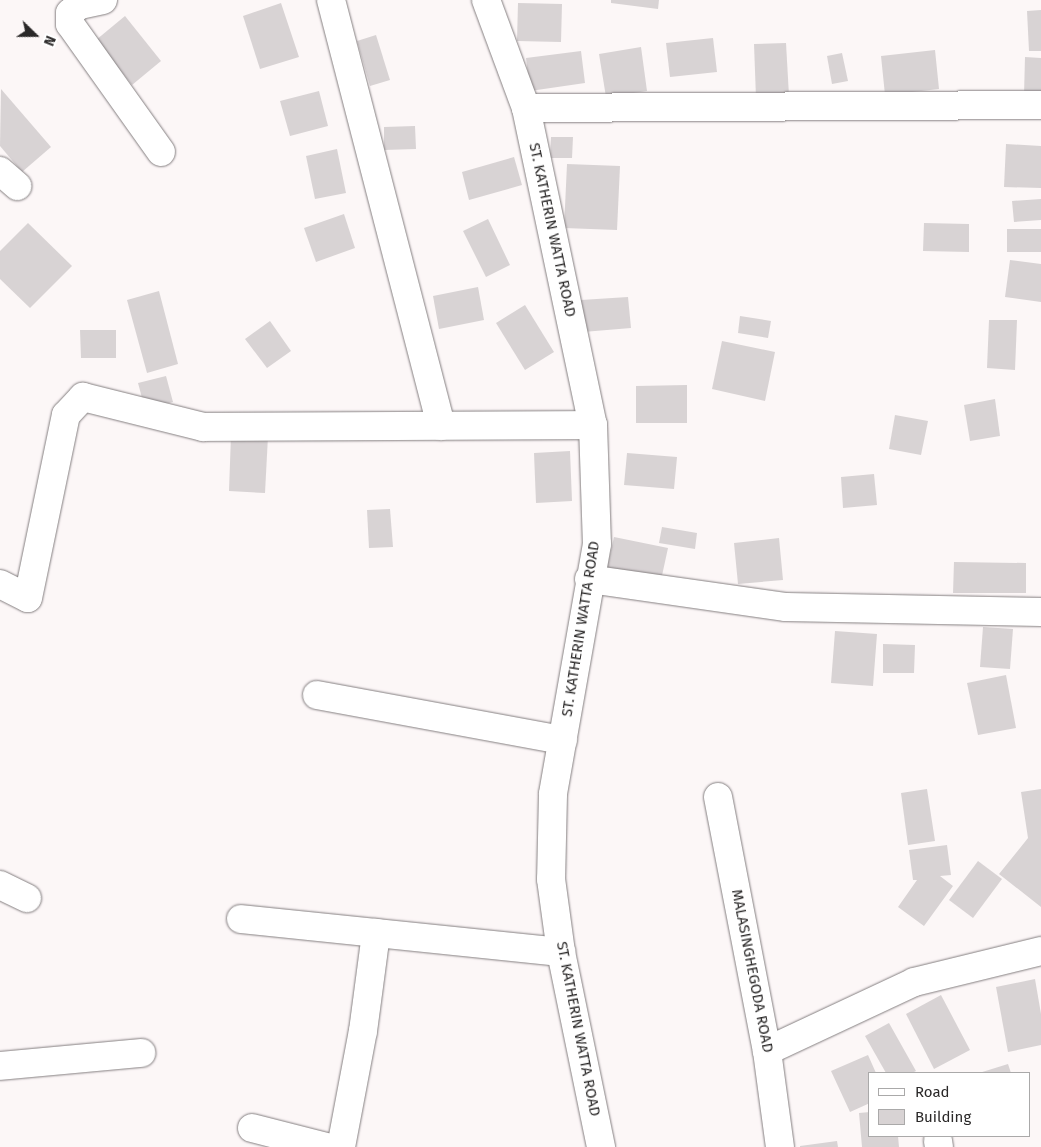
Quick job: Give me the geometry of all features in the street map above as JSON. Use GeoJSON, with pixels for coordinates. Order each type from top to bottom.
{"type":"FeatureCollection","features":[{"type":"Feature","properties":{"kind":"street"},"geometry":{"type":"LineString","coordinates":[[103,0],[79,5],[70,13],[70,24],[161,152]]}},
{"type":"Feature","properties":{"kind":"street"},"geometry":{"type":"LineString","coordinates":[[331,0],[441,426]]}},
{"type":"Feature","properties":{"kind":"street","name":"ST. KATHERIN WATTA ROAD"},"geometry":{"type":"LineString","coordinates":[[486,0],[526,108],[593,425],[597,544],[553,794],[552,879],[561,952],[601,1147]]}},
{"type":"Feature","properties":{"kind":"street"},"geometry":{"type":"LineString","coordinates":[[526,108],[1041,105]]}},
{"type":"Feature","properties":{"kind":"street"},"geometry":{"type":"LineString","coordinates":[[0,584],[28,598],[66,415],[83,398],[203,427],[593,425]]}},
{"type":"Feature","properties":{"kind":"street"},"geometry":{"type":"LineString","coordinates":[[590,579],[786,607],[1041,612]]}},
{"type":"Feature","properties":{"kind":"street"},"geometry":{"type":"LineString","coordinates":[[317,695],[562,740]]}},
{"type":"Feature","properties":{"kind":"street","name":"MALASINGHEGODA ROAD"},"geometry":{"type":"LineString","coordinates":[[718,797],[767,1051],[780,1147]]}},
{"type":"Feature","properties":{"kind":"street"},"geometry":{"type":"LineString","coordinates":[[0,885],[27,898]]}},
{"type":"Feature","properties":{"kind":"street"},"geometry":{"type":"LineString","coordinates":[[241,919],[561,952]]}},
{"type":"Feature","properties":{"kind":"street"},"geometry":{"type":"LineString","coordinates":[[341,1147],[363,1031],[376,933]]}},
{"type":"Feature","properties":{"kind":"street"},"geometry":{"type":"LineString","coordinates":[[767,1051],[914,982],[1041,951]]}},
{"type":"Feature","properties":{"kind":"street"},"geometry":{"type":"LineString","coordinates":[[0,1066],[141,1053]]}},
{"type":"Feature","properties":{"kind":"street"},"geometry":{"type":"LineString","coordinates":[[252,1128],[326,1147]]}},
{"type":"Feature","properties":{"kind":"building"},"geometry":{"type":"Polygon","coordinates":[[[611,0],[659,0],[658,9],[611,3],[611,0]]]}},
{"type":"Feature","properties":{"kind":"building"},"geometry":{"type":"Polygon","coordinates":[[[281,3],[299,57],[260,69],[243,16],[281,3]]]}},
{"type":"Feature","properties":{"kind":"building"},"geometry":{"type":"Polygon","coordinates":[[[518,3],[562,4],[561,42],[517,41],[518,3]]]}},
{"type":"Feature","properties":{"kind":"building"},"geometry":{"type":"Polygon","coordinates":[[[1041,10],[1041,51],[1029,51],[1027,11],[1041,10]]]}},
{"type":"Feature","properties":{"kind":"building"},"geometry":{"type":"Polygon","coordinates":[[[125,16],[161,61],[132,85],[96,40],[125,16]]]}},
{"type":"Feature","properties":{"kind":"building"},"geometry":{"type":"Polygon","coordinates":[[[376,35],[390,80],[370,86],[357,41],[376,35]]]}},
{"type":"Feature","properties":{"kind":"building"},"geometry":{"type":"Polygon","coordinates":[[[713,38],[717,72],[670,77],[666,43],[713,38]]]}},
{"type":"Feature","properties":{"kind":"building"},"geometry":{"type":"Polygon","coordinates":[[[786,43],[789,96],[756,98],[754,44],[786,43]]]}},
{"type":"Feature","properties":{"kind":"building"},"geometry":{"type":"Polygon","coordinates":[[[641,47],[647,91],[606,97],[599,54],[641,47]]]}},
{"type":"Feature","properties":{"kind":"building"},"geometry":{"type":"Polygon","coordinates":[[[935,50],[939,89],[885,95],[881,56],[935,50]]]}},
{"type":"Feature","properties":{"kind":"building"},"geometry":{"type":"Polygon","coordinates":[[[581,51],[585,83],[530,91],[526,58],[581,51]]]}},
{"type":"Feature","properties":{"kind":"building"},"geometry":{"type":"Polygon","coordinates":[[[842,53],[848,81],[832,84],[827,56],[842,53]]]}},
{"type":"Feature","properties":{"kind":"building"},"geometry":{"type":"Polygon","coordinates":[[[1025,57],[1041,58],[1041,95],[1024,95],[1025,57]]]}},
{"type":"Feature","properties":{"kind":"building"},"geometry":{"type":"Polygon","coordinates":[[[1,89],[51,147],[22,172],[0,146],[1,89]]]}},
{"type":"Feature","properties":{"kind":"building"},"geometry":{"type":"Polygon","coordinates":[[[319,91],[328,126],[290,136],[280,101],[319,91]]]}},
{"type":"Feature","properties":{"kind":"building"},"geometry":{"type":"Polygon","coordinates":[[[415,126],[416,149],[384,150],[384,127],[415,126]]]}},
{"type":"Feature","properties":{"kind":"building"},"geometry":{"type":"Polygon","coordinates":[[[551,137],[573,137],[572,158],[550,158],[551,137]]]}},
{"type":"Feature","properties":{"kind":"building"},"geometry":{"type":"Polygon","coordinates":[[[1006,144],[1041,146],[1041,188],[1004,187],[1006,144]]]}},
{"type":"Feature","properties":{"kind":"building"},"geometry":{"type":"Polygon","coordinates":[[[337,149],[346,193],[315,199],[306,156],[337,149]]]}},
{"type":"Feature","properties":{"kind":"building"},"geometry":{"type":"Polygon","coordinates":[[[514,157],[522,185],[469,200],[462,172],[514,157]]]}},
{"type":"Feature","properties":{"kind":"building"},"geometry":{"type":"Polygon","coordinates":[[[567,164],[620,166],[617,230],[564,228],[567,164]]]}},
{"type":"Feature","properties":{"kind":"building"},"geometry":{"type":"Polygon","coordinates":[[[1041,199],[1041,220],[1014,222],[1012,201],[1041,199]]]}},
{"type":"Feature","properties":{"kind":"building"},"geometry":{"type":"Polygon","coordinates":[[[344,214],[355,248],[316,262],[304,228],[344,214]]]}},
{"type":"Feature","properties":{"kind":"building"},"geometry":{"type":"Polygon","coordinates":[[[488,219],[510,265],[486,277],[463,231],[488,219]]]}},
{"type":"Feature","properties":{"kind":"building"},"geometry":{"type":"Polygon","coordinates":[[[28,223],[72,266],[30,308],[0,279],[0,251],[28,223]]]}},
{"type":"Feature","properties":{"kind":"building"},"geometry":{"type":"Polygon","coordinates":[[[924,223],[969,224],[969,252],[923,251],[924,223]]]}},
{"type":"Feature","properties":{"kind":"building"},"geometry":{"type":"Polygon","coordinates":[[[1007,229],[1041,229],[1041,252],[1007,252],[1007,229]]]}},
{"type":"Feature","properties":{"kind":"building"},"geometry":{"type":"Polygon","coordinates":[[[1010,260],[1041,264],[1041,302],[1005,297],[1010,260]]]}},
{"type":"Feature","properties":{"kind":"building"},"geometry":{"type":"Polygon","coordinates":[[[478,287],[484,320],[439,329],[433,296],[478,287]]]}},
{"type":"Feature","properties":{"kind":"building"},"geometry":{"type":"Polygon","coordinates":[[[159,291],[178,364],[147,373],[127,300],[159,291]]]}},
{"type":"Feature","properties":{"kind":"building"},"geometry":{"type":"Polygon","coordinates":[[[628,297],[631,328],[583,332],[581,300],[628,297]]]}},
{"type":"Feature","properties":{"kind":"building"},"geometry":{"type":"Polygon","coordinates":[[[525,305],[554,352],[525,370],[496,323],[525,305]]]}},
{"type":"Feature","properties":{"kind":"building"},"geometry":{"type":"Polygon","coordinates":[[[740,316],[771,321],[768,338],[738,333],[740,316]]]}},
{"type":"Feature","properties":{"kind":"building"},"geometry":{"type":"Polygon","coordinates":[[[989,320],[1017,320],[1015,370],[987,368],[989,320]]]}},
{"type":"Feature","properties":{"kind":"building"},"geometry":{"type":"Polygon","coordinates":[[[270,321],[291,351],[267,368],[245,339],[270,321]]]}},
{"type":"Feature","properties":{"kind":"building"},"geometry":{"type":"Polygon","coordinates":[[[80,330],[116,330],[116,358],[81,358],[80,330]]]}},
{"type":"Feature","properties":{"kind":"building"},"geometry":{"type":"Polygon","coordinates":[[[722,341],[775,352],[765,401],[712,389],[722,341]]]}},
{"type":"Feature","properties":{"kind":"building"},"geometry":{"type":"Polygon","coordinates":[[[166,376],[173,402],[145,409],[138,383],[166,376]]]}},
{"type":"Feature","properties":{"kind":"building"},"geometry":{"type":"Polygon","coordinates":[[[687,385],[687,423],[636,423],[636,386],[687,385]]]}},
{"type":"Feature","properties":{"kind":"building"},"geometry":{"type":"Polygon","coordinates":[[[995,399],[1000,436],[970,441],[964,405],[995,399]]]}},
{"type":"Feature","properties":{"kind":"building"},"geometry":{"type":"Polygon","coordinates":[[[895,415],[928,421],[921,455],[889,449],[895,415]]]}},
{"type":"Feature","properties":{"kind":"building"},"geometry":{"type":"Polygon","coordinates":[[[231,435],[268,436],[265,493],[229,491],[231,435]]]}},
{"type":"Feature","properties":{"kind":"building"},"geometry":{"type":"Polygon","coordinates":[[[570,451],[572,501],[536,503],[534,453],[570,451]]]}},
{"type":"Feature","properties":{"kind":"building"},"geometry":{"type":"Polygon","coordinates":[[[627,453],[677,457],[674,489],[624,485],[627,453]]]}},
{"type":"Feature","properties":{"kind":"building"},"geometry":{"type":"Polygon","coordinates":[[[874,474],[877,505],[843,508],[841,477],[874,474]]]}},
{"type":"Feature","properties":{"kind":"building"},"geometry":{"type":"Polygon","coordinates":[[[390,509],[393,547],[369,548],[367,510],[390,509]]]}},
{"type":"Feature","properties":{"kind":"building"},"geometry":{"type":"Polygon","coordinates":[[[662,527],[697,533],[695,549],[659,543],[662,527]]]}},
{"type":"Feature","properties":{"kind":"building"},"geometry":{"type":"Polygon","coordinates":[[[614,537],[668,548],[661,580],[607,568],[614,537]]]}},
{"type":"Feature","properties":{"kind":"building"},"geometry":{"type":"Polygon","coordinates":[[[779,538],[783,580],[738,584],[734,543],[779,538]]]}},
{"type":"Feature","properties":{"kind":"building"},"geometry":{"type":"Polygon","coordinates":[[[954,562],[1026,563],[1026,593],[953,593],[954,562]]]}},
{"type":"Feature","properties":{"kind":"building"},"geometry":{"type":"Polygon","coordinates":[[[983,627],[1013,629],[1010,669],[980,667],[983,627]]]}},
{"type":"Feature","properties":{"kind":"building"},"geometry":{"type":"Polygon","coordinates":[[[835,631],[877,634],[873,686],[831,683],[835,631]]]}},
{"type":"Feature","properties":{"kind":"building"},"geometry":{"type":"Polygon","coordinates":[[[883,644],[915,645],[914,673],[883,673],[883,644]]]}},
{"type":"Feature","properties":{"kind":"building"},"geometry":{"type":"Polygon","coordinates":[[[1006,675],[1016,728],[978,735],[967,683],[1006,675]]]}},
{"type":"Feature","properties":{"kind":"building"},"geometry":{"type":"Polygon","coordinates":[[[927,789],[935,841],[908,845],[901,793],[927,789]]]}},
{"type":"Feature","properties":{"kind":"building"},"geometry":{"type":"Polygon","coordinates":[[[1041,789],[1041,907],[999,874],[1028,838],[1021,792],[1041,789]]]}},
{"type":"Feature","properties":{"kind":"building"},"geometry":{"type":"Polygon","coordinates":[[[947,845],[951,875],[940,876],[953,886],[924,926],[898,907],[917,880],[913,880],[909,850],[947,845]]]}},
{"type":"Feature","properties":{"kind":"building"},"geometry":{"type":"Polygon","coordinates":[[[978,861],[1002,879],[973,918],[949,900],[978,861]]]}},
{"type":"Feature","properties":{"kind":"building"},"geometry":{"type":"Polygon","coordinates":[[[1035,979],[1041,1014],[1041,1045],[1008,1052],[996,987],[1035,979]]]}},
{"type":"Feature","properties":{"kind":"building"},"geometry":{"type":"Polygon","coordinates":[[[941,995],[970,1050],[934,1069],[906,1014],[941,995]]]}},
{"type":"Feature","properties":{"kind":"building"},"geometry":{"type":"Polygon","coordinates":[[[889,1023],[916,1071],[885,1072],[865,1036],[889,1023]]]}},
{"type":"Feature","properties":{"kind":"building"},"geometry":{"type":"Polygon","coordinates":[[[868,1055],[876,1072],[868,1072],[868,1104],[850,1112],[831,1071],[868,1055]]]}},
{"type":"Feature","properties":{"kind":"building"},"geometry":{"type":"Polygon","coordinates":[[[1008,1064],[1011,1072],[982,1072],[1008,1064]]]}},
{"type":"Feature","properties":{"kind":"building"},"geometry":{"type":"Polygon","coordinates":[[[868,1112],[868,1137],[898,1137],[899,1147],[862,1147],[859,1113],[868,1112]]]}},
{"type":"Feature","properties":{"kind":"building"},"geometry":{"type":"Polygon","coordinates":[[[837,1141],[838,1147],[800,1147],[800,1146],[837,1141]]]}}]}
